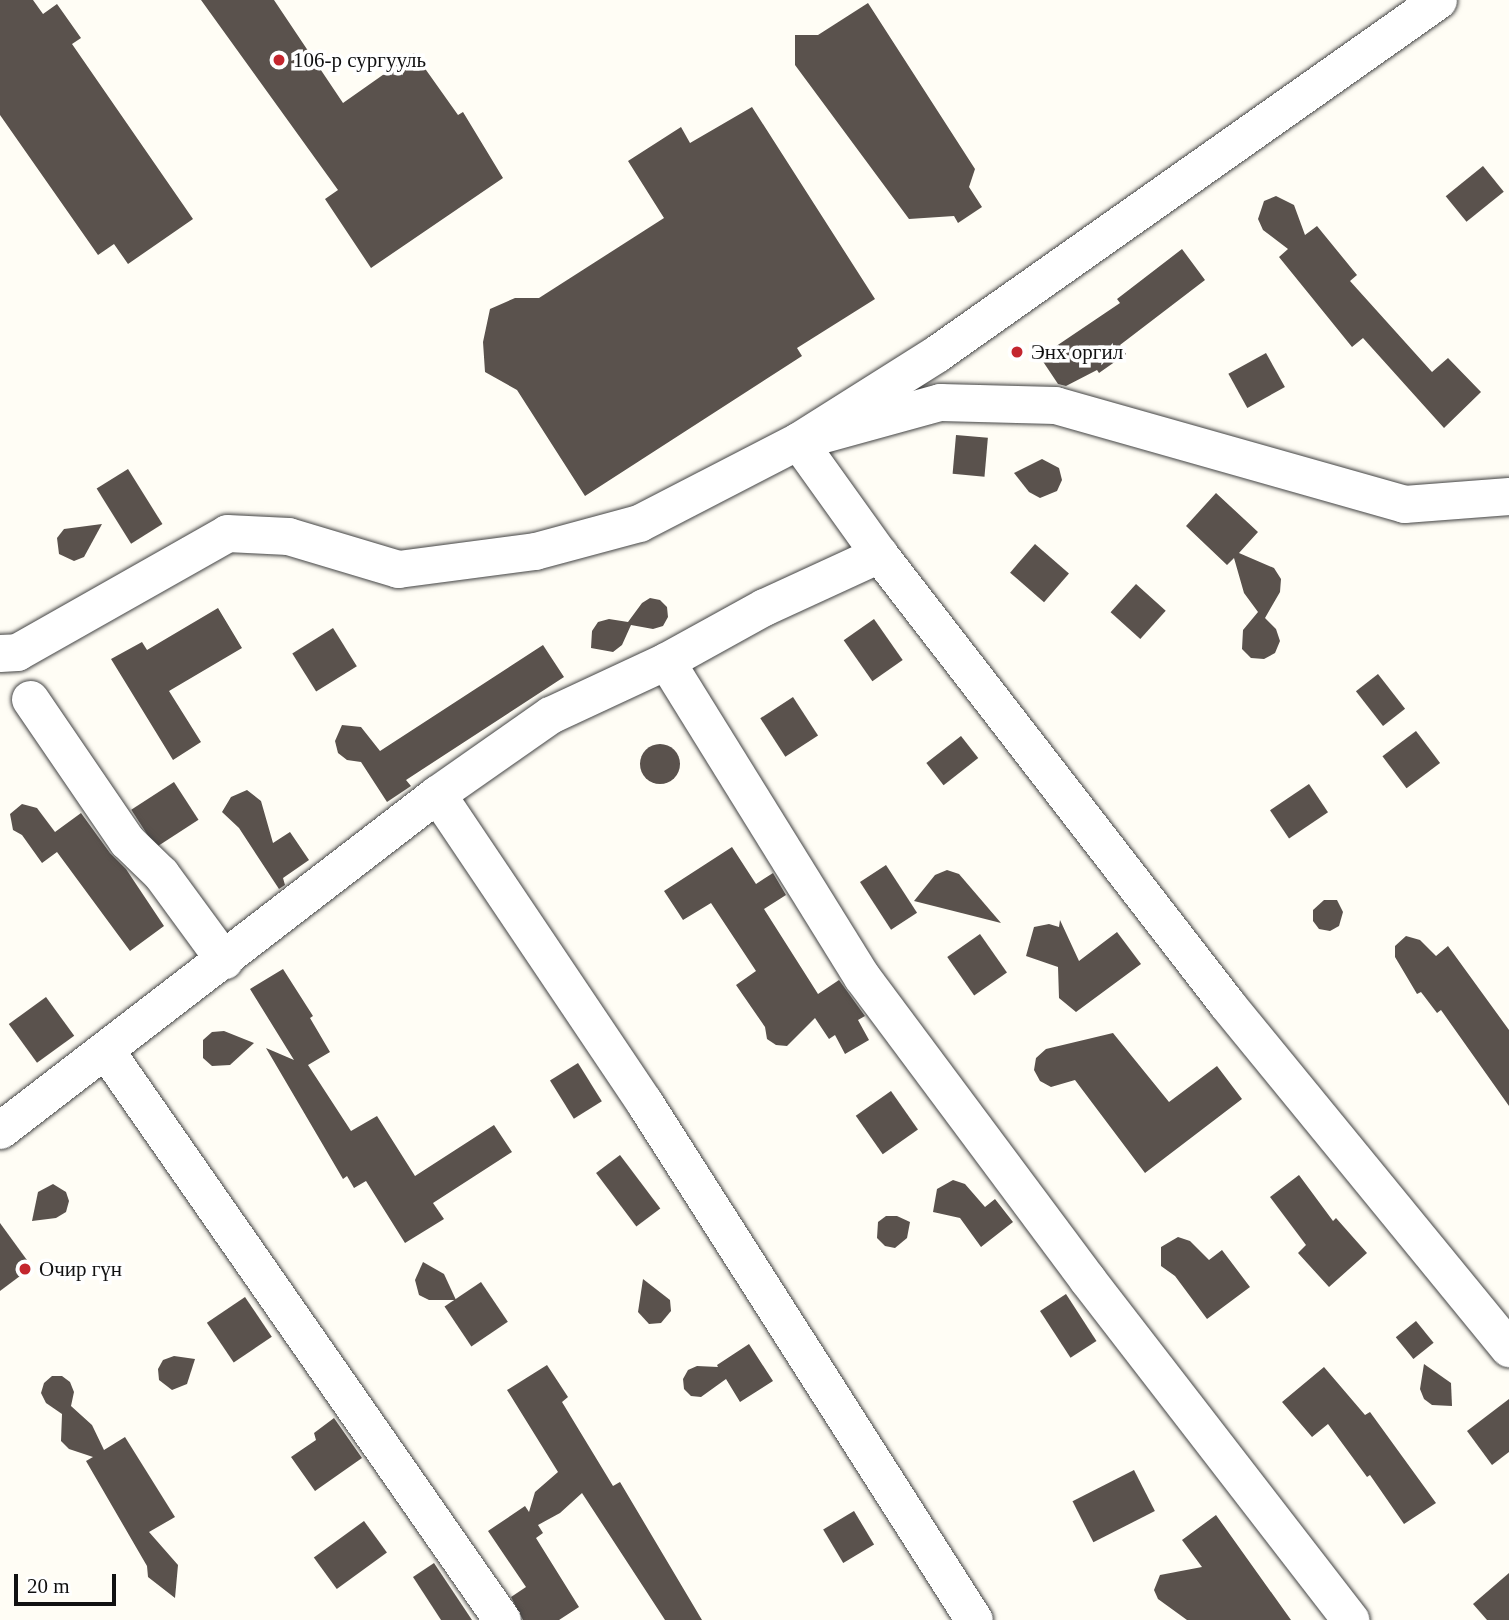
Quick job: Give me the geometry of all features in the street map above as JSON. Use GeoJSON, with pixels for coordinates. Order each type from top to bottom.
{"type":"FeatureCollection","features":[{"type":"Feature","properties":{"kind":"street"},"geometry":{"type":"LineString","coordinates":[[0,653],[17,652],[227,533],[288,536],[398,569],[535,551],[639,523],[798,441],[936,354],[1438,0]]}},
{"type":"Feature","properties":{"kind":"street"},"geometry":{"type":"LineString","coordinates":[[798,441],[940,402],[1055,405],[1404,504],[1509,496]]}},
{"type":"Feature","properties":{"kind":"street"},"geometry":{"type":"LineString","coordinates":[[798,441],[878,554],[1227,1004],[1509,1348]]}},
{"type":"Feature","properties":{"kind":"street"},"geometry":{"type":"LineString","coordinates":[[0,1130],[437,794],[550,715],[666,661],[764,607],[878,554]]}},
{"type":"Feature","properties":{"kind":"street"},"geometry":{"type":"LineString","coordinates":[[666,661],[862,977],[1087,1279],[1351,1620]]}},
{"type":"Feature","properties":{"kind":"street"},"geometry":{"type":"LineString","coordinates":[[30,699],[127,841],[161,874],[224,960]]}},
{"type":"Feature","properties":{"kind":"street"},"geometry":{"type":"LineString","coordinates":[[437,794],[644,1102],[974,1620]]}},
{"type":"Feature","properties":{"kind":"street"},"geometry":{"type":"LineString","coordinates":[[106,1051],[502,1620]]}},
{"type":"Feature","properties":{"kind":"building"},"geometry":{"type":"Polygon","coordinates":[[[0,0],[33,0],[43,14],[57,4],[81,38],[72,44],[193,219],[128,264],[114,244],[98,255],[0,115],[0,0]]]}},
{"type":"Feature","properties":{"kind":"building"},"geometry":{"type":"Polygon","coordinates":[[[201,0],[274,0],[343,103],[414,53],[458,115],[463,112],[503,178],[371,268],[325,199],[338,190],[201,0]]]}},
{"type":"Feature","properties":{"kind":"building"},"geometry":{"type":"Polygon","coordinates":[[[868,3],[975,169],[969,187],[982,207],[958,223],[954,216],[909,219],[795,65],[795,35],[818,35],[868,3]]]}},
{"type":"Feature","properties":{"kind":"building"},"geometry":{"type":"Polygon","coordinates":[[[752,107],[875,299],[797,348],[802,356],[585,496],[517,390],[485,372],[483,342],[490,309],[515,298],[539,298],[664,218],[628,161],[681,127],[690,143],[752,107]]]}},
{"type":"Feature","properties":{"kind":"building"},"geometry":{"type":"Polygon","coordinates":[[[1483,166],[1504,192],[1466,222],[1446,196],[1483,166]]]}},
{"type":"Feature","properties":{"kind":"building"},"geometry":{"type":"Polygon","coordinates":[[[1276,196],[1294,205],[1305,235],[1317,226],[1357,275],[1350,281],[1432,372],[1448,358],[1481,392],[1444,428],[1363,338],[1352,347],[1279,257],[1288,249],[1263,230],[1258,219],[1264,201],[1276,196]]]}},
{"type":"Feature","properties":{"kind":"building"},"geometry":{"type":"Polygon","coordinates":[[[1182,249],[1205,280],[1120,345],[1126,354],[1099,373],[1097,370],[1066,386],[1058,384],[1040,357],[1120,303],[1117,299],[1182,249]]]}},
{"type":"Feature","properties":{"kind":"building"},"geometry":{"type":"Polygon","coordinates":[[[1266,353],[1285,387],[1247,408],[1228,374],[1266,353]]]}},
{"type":"Feature","properties":{"kind":"building"},"geometry":{"type":"Polygon","coordinates":[[[956,435],[988,438],[984,477],[953,474],[956,435]]]}},
{"type":"Feature","properties":{"kind":"building"},"geometry":{"type":"Polygon","coordinates":[[[1042,459],[1059,468],[1062,480],[1057,491],[1040,498],[1029,492],[1014,473],[1042,459]]]}},
{"type":"Feature","properties":{"kind":"building"},"geometry":{"type":"Polygon","coordinates":[[[128,469],[162,524],[131,544],[97,489],[128,469]]]}},
{"type":"Feature","properties":{"kind":"building"},"geometry":{"type":"Polygon","coordinates":[[[1216,493],[1258,532],[1239,553],[1274,568],[1281,579],[1280,592],[1265,618],[1276,629],[1280,641],[1275,653],[1264,659],[1251,658],[1242,649],[1243,630],[1258,612],[1244,593],[1234,558],[1227,565],[1186,526],[1216,493]]]}},
{"type":"Feature","properties":{"kind":"building"},"geometry":{"type":"Polygon","coordinates":[[[102,524],[84,557],[74,561],[59,554],[57,538],[64,529],[102,524]]]}},
{"type":"Feature","properties":{"kind":"building"},"geometry":{"type":"Polygon","coordinates":[[[1035,544],[1069,574],[1044,602],[1010,573],[1035,544]]]}},
{"type":"Feature","properties":{"kind":"building"},"geometry":{"type":"Polygon","coordinates":[[[1136,584],[1166,611],[1140,639],[1111,612],[1136,584]]]}},
{"type":"Feature","properties":{"kind":"building"},"geometry":{"type":"Polygon","coordinates":[[[650,598],[660,600],[667,607],[668,617],[663,626],[653,629],[631,625],[622,645],[613,652],[591,648],[592,631],[598,622],[609,619],[628,622],[642,603],[650,598]]]}},
{"type":"Feature","properties":{"kind":"building"},"geometry":{"type":"Polygon","coordinates":[[[218,608],[242,648],[169,691],[201,742],[173,760],[111,659],[142,642],[147,650],[218,608]]]}},
{"type":"Feature","properties":{"kind":"building"},"geometry":{"type":"Polygon","coordinates":[[[874,619],[903,660],[872,681],[844,640],[874,619]]]}},
{"type":"Feature","properties":{"kind":"building"},"geometry":{"type":"Polygon","coordinates":[[[333,628],[357,666],[316,692],[292,653],[333,628]]]}},
{"type":"Feature","properties":{"kind":"building"},"geometry":{"type":"Polygon","coordinates":[[[543,645],[564,677],[406,780],[411,786],[387,802],[361,762],[347,760],[338,753],[335,741],[342,725],[361,727],[380,751],[543,645]]]}},
{"type":"Feature","properties":{"kind":"building"},"geometry":{"type":"Polygon","coordinates":[[[1378,674],[1405,709],[1383,726],[1356,691],[1378,674]]]}},
{"type":"Feature","properties":{"kind":"building"},"geometry":{"type":"Polygon","coordinates":[[[793,697],[818,736],[785,757],[760,718],[793,697]]]}},
{"type":"Feature","properties":{"kind":"building"},"geometry":{"type":"Polygon","coordinates":[[[1416,731],[1440,763],[1407,788],[1382,756],[1416,731]]]}},
{"type":"Feature","properties":{"kind":"building"},"geometry":{"type":"Polygon","coordinates":[[[961,736],[978,758],[944,785],[926,763],[961,736]]]}},
{"type":"Feature","properties":{"kind":"building"},"geometry":{"type":"Polygon","coordinates":[[[660,744],[674,750],[680,764],[674,778],[660,784],[646,778],[640,764],[646,750],[660,744]]]}},
{"type":"Feature","properties":{"kind":"building"},"geometry":{"type":"Polygon","coordinates":[[[174,782],[199,820],[156,848],[131,810],[174,782]]]}},
{"type":"Feature","properties":{"kind":"building"},"geometry":{"type":"Polygon","coordinates":[[[1309,784],[1328,812],[1289,838],[1270,810],[1309,784]]]}},
{"type":"Feature","properties":{"kind":"building"},"geometry":{"type":"Polygon","coordinates":[[[247,790],[261,801],[273,843],[290,832],[309,860],[283,878],[285,885],[279,889],[239,828],[222,812],[231,797],[247,790]]]}},
{"type":"Feature","properties":{"kind":"building"},"geometry":{"type":"Polygon","coordinates":[[[22,804],[37,808],[55,832],[81,813],[110,853],[126,869],[164,926],[130,951],[57,852],[42,863],[22,835],[13,830],[10,814],[22,804]]]}},
{"type":"Feature","properties":{"kind":"building"},"geometry":{"type":"Polygon","coordinates":[[[732,847],[756,884],[773,873],[786,895],[764,909],[818,994],[839,980],[865,1016],[858,1020],[869,1040],[845,1054],[835,1035],[829,1039],[815,1018],[787,1046],[776,1045],[767,1039],[765,1027],[736,985],[756,971],[711,903],[683,920],[664,891],[732,847]]]}},
{"type":"Feature","properties":{"kind":"building"},"geometry":{"type":"Polygon","coordinates":[[[886,865],[917,913],[891,930],[860,882],[886,865]]]}},
{"type":"Feature","properties":{"kind":"building"},"geometry":{"type":"Polygon","coordinates":[[[947,870],[959,874],[1001,923],[914,901],[935,875],[947,870]]]}},
{"type":"Feature","properties":{"kind":"building"},"geometry":{"type":"Polygon","coordinates":[[[1324,900],[1337,900],[1343,912],[1339,926],[1330,931],[1319,929],[1313,921],[1313,910],[1324,900]]]}},
{"type":"Feature","properties":{"kind":"building"},"geometry":{"type":"Polygon","coordinates":[[[1060,920],[1079,961],[1117,932],[1141,964],[1076,1012],[1059,998],[1058,967],[1026,956],[1034,927],[1049,924],[1059,927],[1060,920]]]}},
{"type":"Feature","properties":{"kind":"building"},"geometry":{"type":"Polygon","coordinates":[[[980,934],[1007,973],[974,995],[947,957],[980,934]]]}},
{"type":"Feature","properties":{"kind":"building"},"geometry":{"type":"Polygon","coordinates":[[[1406,936],[1420,940],[1436,956],[1448,946],[1509,1030],[1509,1106],[1441,1010],[1437,1013],[1421,992],[1417,994],[1395,957],[1395,946],[1406,936]]]}},
{"type":"Feature","properties":{"kind":"building"},"geometry":{"type":"Polygon","coordinates":[[[283,969],[313,1016],[310,1018],[330,1052],[308,1065],[351,1131],[377,1116],[415,1176],[494,1125],[512,1152],[433,1203],[444,1219],[405,1243],[366,1181],[354,1188],[347,1176],[343,1179],[266,1048],[294,1060],[250,989],[283,969]]]}},
{"type":"Feature","properties":{"kind":"building"},"geometry":{"type":"Polygon","coordinates":[[[46,997],[74,1036],[37,1063],[9,1024],[46,997]]]}},
{"type":"Feature","properties":{"kind":"building"},"geometry":{"type":"Polygon","coordinates":[[[224,1031],[254,1043],[230,1065],[212,1066],[203,1058],[203,1040],[212,1032],[224,1031]]]}},
{"type":"Feature","properties":{"kind":"building"},"geometry":{"type":"Polygon","coordinates":[[[1113,1033],[1169,1102],[1217,1066],[1242,1099],[1145,1173],[1075,1080],[1051,1087],[1040,1081],[1034,1070],[1036,1058],[1046,1049],[1113,1033]]]}},
{"type":"Feature","properties":{"kind":"building"},"geometry":{"type":"Polygon","coordinates":[[[578,1063],[602,1101],[574,1119],[550,1080],[578,1063]]]}},
{"type":"Feature","properties":{"kind":"building"},"geometry":{"type":"Polygon","coordinates":[[[891,1091],[918,1130],[883,1154],[856,1116],[891,1091]]]}},
{"type":"Feature","properties":{"kind":"building"},"geometry":{"type":"Polygon","coordinates":[[[620,1155],[660,1209],[636,1227],[596,1173],[620,1155]]]}},
{"type":"Feature","properties":{"kind":"building"},"geometry":{"type":"Polygon","coordinates":[[[1299,1175],[1333,1221],[1336,1218],[1367,1253],[1329,1287],[1298,1253],[1306,1245],[1270,1197],[1299,1175]]]}},
{"type":"Feature","properties":{"kind":"building"},"geometry":{"type":"Polygon","coordinates":[[[953,1180],[965,1184],[985,1207],[995,1199],[1013,1222],[981,1247],[960,1218],[933,1212],[937,1189],[953,1180]]]}},
{"type":"Feature","properties":{"kind":"building"},"geometry":{"type":"Polygon","coordinates":[[[53,1184],[66,1192],[69,1201],[66,1212],[56,1218],[32,1221],[38,1192],[53,1184]]]}},
{"type":"Feature","properties":{"kind":"building"},"geometry":{"type":"Polygon","coordinates":[[[886,1216],[897,1216],[910,1222],[907,1238],[895,1248],[885,1246],[877,1238],[878,1222],[886,1216]]]}},
{"type":"Feature","properties":{"kind":"building"},"geometry":{"type":"Polygon","coordinates":[[[0,1223],[32,1267],[0,1291],[0,1223]]]}},
{"type":"Feature","properties":{"kind":"building"},"geometry":{"type":"Polygon","coordinates":[[[1178,1237],[1190,1241],[1209,1260],[1222,1250],[1250,1287],[1207,1319],[1175,1276],[1161,1266],[1161,1247],[1178,1237]]]}},
{"type":"Feature","properties":{"kind":"building"},"geometry":{"type":"Polygon","coordinates":[[[423,1262],[444,1274],[456,1300],[429,1300],[419,1295],[415,1280],[423,1262]]]}},
{"type":"Feature","properties":{"kind":"building"},"geometry":{"type":"Polygon","coordinates":[[[643,1279],[670,1300],[671,1311],[661,1323],[649,1324],[638,1312],[643,1279]]]}},
{"type":"Feature","properties":{"kind":"building"},"geometry":{"type":"Polygon","coordinates":[[[481,1282],[508,1322],[471,1346],[445,1307],[481,1282]]]}},
{"type":"Feature","properties":{"kind":"building"},"geometry":{"type":"Polygon","coordinates":[[[1066,1294],[1096,1341],[1071,1358],[1040,1311],[1066,1294]]]}},
{"type":"Feature","properties":{"kind":"building"},"geometry":{"type":"Polygon","coordinates":[[[245,1297],[272,1337],[234,1363],[207,1323],[245,1297]]]}},
{"type":"Feature","properties":{"kind":"building"},"geometry":{"type":"Polygon","coordinates":[[[1416,1321],[1434,1343],[1413,1359],[1396,1337],[1416,1321]]]}},
{"type":"Feature","properties":{"kind":"building"},"geometry":{"type":"Polygon","coordinates":[[[749,1344],[773,1381],[740,1402],[726,1379],[701,1397],[691,1396],[684,1389],[683,1379],[688,1370],[697,1366],[718,1367],[717,1365],[749,1344]]]}},
{"type":"Feature","properties":{"kind":"building"},"geometry":{"type":"Polygon","coordinates":[[[174,1356],[195,1359],[187,1384],[172,1390],[159,1380],[158,1369],[163,1360],[174,1356]]]}},
{"type":"Feature","properties":{"kind":"building"},"geometry":{"type":"Polygon","coordinates":[[[1424,1364],[1451,1383],[1452,1406],[1432,1405],[1424,1399],[1420,1389],[1424,1364]]]}},
{"type":"Feature","properties":{"kind":"building"},"geometry":{"type":"Polygon","coordinates":[[[547,1365],[568,1397],[562,1402],[613,1486],[620,1482],[702,1620],[665,1620],[582,1493],[560,1513],[538,1525],[543,1533],[536,1538],[579,1607],[559,1620],[523,1620],[511,1597],[526,1587],[488,1531],[525,1506],[529,1512],[535,1492],[558,1472],[507,1390],[547,1365]]]}},
{"type":"Feature","properties":{"kind":"building"},"geometry":{"type":"Polygon","coordinates":[[[1324,1367],[1365,1415],[1370,1412],[1436,1503],[1404,1524],[1370,1475],[1367,1477],[1328,1424],[1312,1437],[1282,1402],[1324,1367]]]}},
{"type":"Feature","properties":{"kind":"building"},"geometry":{"type":"Polygon","coordinates":[[[52,1376],[62,1376],[70,1382],[74,1392],[71,1406],[92,1425],[104,1450],[125,1437],[175,1517],[149,1532],[178,1565],[175,1598],[148,1577],[147,1566],[86,1461],[93,1457],[69,1449],[61,1441],[62,1414],[46,1403],[41,1393],[44,1383],[52,1376]]]}},
{"type":"Feature","properties":{"kind":"building"},"geometry":{"type":"Polygon","coordinates":[[[1509,1399],[1509,1452],[1492,1465],[1467,1431],[1509,1399]]]}},
{"type":"Feature","properties":{"kind":"building"},"geometry":{"type":"Polygon","coordinates":[[[334,1418],[362,1458],[315,1491],[291,1457],[316,1440],[314,1433],[334,1418]]]}},
{"type":"Feature","properties":{"kind":"building"},"geometry":{"type":"Polygon","coordinates":[[[1134,1470],[1155,1511],[1093,1542],[1073,1501],[1134,1470]]]}},
{"type":"Feature","properties":{"kind":"building"},"geometry":{"type":"Polygon","coordinates":[[[854,1511],[874,1544],[843,1563],[823,1530],[854,1511]]]}},
{"type":"Feature","properties":{"kind":"building"},"geometry":{"type":"Polygon","coordinates":[[[1216,1515],[1291,1620],[1187,1620],[1158,1599],[1154,1590],[1160,1575],[1202,1567],[1182,1540],[1216,1515]]]}},
{"type":"Feature","properties":{"kind":"building"},"geometry":{"type":"Polygon","coordinates":[[[364,1521],[387,1553],[337,1589],[314,1557],[364,1521]]]}},
{"type":"Feature","properties":{"kind":"building"},"geometry":{"type":"Polygon","coordinates":[[[434,1563],[472,1620],[441,1620],[413,1577],[434,1563]]]}},
{"type":"Feature","properties":{"kind":"building"},"geometry":{"type":"Polygon","coordinates":[[[1509,1573],[1509,1620],[1487,1620],[1473,1604],[1509,1573]]]}},
{"type":"Feature","properties":{"kind":"place","name":"106-р сургууль"},"geometry":{"type":"Point","coordinates":[279,60]}},
{"type":"Feature","properties":{"kind":"place","name":"Энх оргил"},"geometry":{"type":"Point","coordinates":[1017,352]}},
{"type":"Feature","properties":{"kind":"place","name":"Очир гүн"},"geometry":{"type":"Point","coordinates":[25,1269]}}]}
